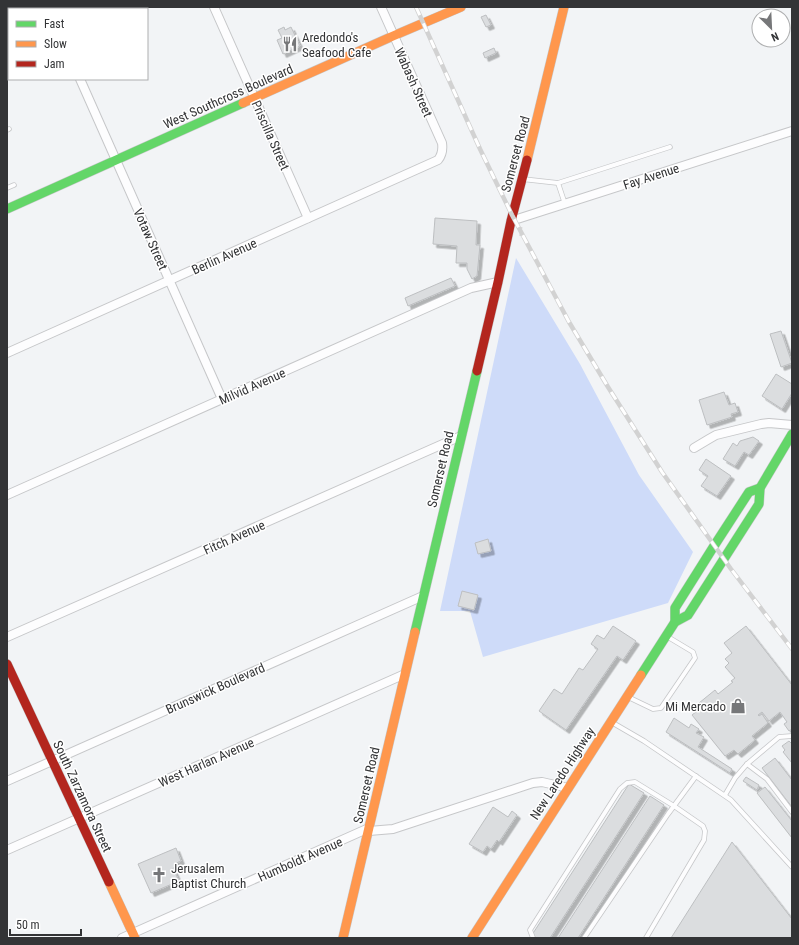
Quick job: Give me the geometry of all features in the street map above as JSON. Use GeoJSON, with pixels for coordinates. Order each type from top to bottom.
{"type":"FeatureCollection","features":[{"type":"Feature","properties":{"kind":"main road","name":"West Southcross Boulevard"},"geometry":{"type":"LineString","coordinates":[[7,209],[461,7]]}},
{"type":"Feature","properties":{"kind":"main road","name":"Somerset Road"},"geometry":{"type":"LineString","coordinates":[[342,938],[369,830],[511,221],[531,146],[564,7]]}},
{"type":"Feature","properties":{"kind":"main road","name":"New Laredo Highway"},"geometry":{"type":"LineString","coordinates":[[472,938],[675,622],[688,615],[728,553],[759,504],[760,488],[792,434]]}},
{"type":"Feature","properties":{"kind":"main road","name":"New Laredo Highway"},"geometry":{"type":"LineString","coordinates":[[675,622],[675,608],[706,558],[749,492],[760,488]]}},
{"type":"Feature","properties":{"kind":"main road","name":"South Zarzamora Street"},"geometry":{"type":"LineString","coordinates":[[7,664],[134,936]]}},
{"type":"Feature","properties":{"kind":"street","name":"Priscilla Street"},"geometry":{"type":"LineString","coordinates":[[214,7],[308,218]]}},
{"type":"Feature","properties":{"kind":"street","name":"Wabash Street"},"geometry":{"type":"LineString","coordinates":[[381,7],[442,144],[443,148],[441,157]]}},
{"type":"Feature","properties":{"kind":"street","name":"Votaw Street"},"geometry":{"type":"LineString","coordinates":[[80,80],[222,399]]}},
{"type":"Feature","properties":{"kind":"street","name":"Fay Avenue"},"geometry":{"type":"LineString","coordinates":[[511,221],[792,131]]}},
{"type":"Feature","properties":{"kind":"street","name":"Berlin Avenue"},"geometry":{"type":"LineString","coordinates":[[7,352],[169,281],[438,160],[441,157]]}},
{"type":"Feature","properties":{"kind":"street","name":"Milvid Avenue"},"geometry":{"type":"LineString","coordinates":[[7,495],[471,288],[498,282]]}},
{"type":"Feature","properties":{"kind":"street"},"geometry":{"type":"LineString","coordinates":[[694,448],[716,435],[744,428],[769,423],[792,425]]}},
{"type":"Feature","properties":{"kind":"street","name":"Fitch Avenue"},"geometry":{"type":"LineString","coordinates":[[7,637],[461,436]]}},
{"type":"Feature","properties":{"kind":"street","name":"Brunswick Boulevard"},"geometry":{"type":"LineString","coordinates":[[7,781],[424,596]]}},
{"type":"Feature","properties":{"kind":"street","name":"West Harlan Avenue"},"geometry":{"type":"LineString","coordinates":[[7,850],[405,674]]}},
{"type":"Feature","properties":{"kind":"street","name":"Humboldt Avenue"},"geometry":{"type":"LineString","coordinates":[[122,938],[134,936],[369,830],[393,829],[533,783],[542,782],[568,788]]}},
{"type":"Feature","properties":{"kind":"lane"},"geometry":{"type":"LineString","coordinates":[[522,179],[558,183],[670,147]]}},
{"type":"Feature","properties":{"kind":"lane"},"geometry":{"type":"LineString","coordinates":[[558,183],[565,204]]}},
{"type":"Feature","properties":{"kind":"lane"},"geometry":{"type":"LineString","coordinates":[[7,188],[14,185]]}},
{"type":"Feature","properties":{"kind":"lane"},"geometry":{"type":"LineString","coordinates":[[627,696],[653,709],[661,708],[695,658],[693,652],[666,636]]}},
{"type":"Feature","properties":{"kind":"lane"},"geometry":{"type":"LineString","coordinates":[[610,722],[644,741],[731,800],[792,867]]}},
{"type":"Feature","properties":{"kind":"lane"},"geometry":{"type":"LineString","coordinates":[[725,796],[735,778],[747,764],[779,737],[792,736]]}},
{"type":"Feature","properties":{"kind":"lane"},"geometry":{"type":"LineString","coordinates":[[747,764],[767,779],[792,812]]}},
{"type":"Feature","properties":{"kind":"lane"},"geometry":{"type":"LineString","coordinates":[[584,938],[696,776]]}},
{"type":"Feature","properties":{"kind":"lane"},"geometry":{"type":"LineString","coordinates":[[533,938],[530,930],[620,789],[627,783],[636,782],[703,826],[705,831],[704,840],[646,938]]}},
{"type":"Feature","properties":{"kind":"path"},"geometry":{"type":"LineString","coordinates":[[520,236],[523,224]]}},
{"type":"Feature","properties":{"kind":"shaded area"},"geometry":{"type":"Polygon","coordinates":[[[516,258],[580,364],[639,475],[693,552],[668,603],[483,657],[470,611],[440,611],[516,258]]]}},
{"type":"Feature","properties":{"kind":"building"},"geometry":{"type":"Polygon","coordinates":[[[486,15],[491,25],[486,27],[481,17],[486,15]]]}},
{"type":"Feature","properties":{"kind":"building"},"geometry":{"type":"Polygon","coordinates":[[[284,27],[285,30],[291,27],[300,46],[283,54],[277,40],[282,38],[278,30],[284,27]]]}},
{"type":"Feature","properties":{"kind":"building"},"geometry":{"type":"Polygon","coordinates":[[[494,48],[496,53],[485,58],[483,53],[494,48]]]}},
{"type":"Feature","properties":{"kind":"building"},"geometry":{"type":"Polygon","coordinates":[[[435,218],[477,221],[476,245],[480,245],[477,276],[472,279],[467,269],[467,263],[456,263],[457,246],[433,244],[435,218]]]}},
{"type":"Feature","properties":{"kind":"building"},"geometry":{"type":"Polygon","coordinates":[[[451,278],[455,286],[408,306],[405,298],[451,278]]]}},
{"type":"Feature","properties":{"kind":"building"},"geometry":{"type":"Polygon","coordinates":[[[781,331],[792,363],[781,367],[770,334],[781,331]]]}},
{"type":"Feature","properties":{"kind":"building"},"geometry":{"type":"Polygon","coordinates":[[[776,374],[792,384],[792,393],[782,409],[762,396],[776,374]]]}},
{"type":"Feature","properties":{"kind":"building"},"geometry":{"type":"Polygon","coordinates":[[[724,392],[729,405],[735,403],[738,412],[731,414],[732,417],[707,425],[699,400],[724,392]]]}},
{"type":"Feature","properties":{"kind":"building"},"geometry":{"type":"Polygon","coordinates":[[[753,437],[759,441],[749,455],[744,452],[735,466],[723,459],[733,443],[737,446],[740,441],[753,437]]]}},
{"type":"Feature","properties":{"kind":"building"},"geometry":{"type":"Polygon","coordinates":[[[706,459],[731,476],[717,496],[701,486],[708,476],[699,470],[706,459]]]}},
{"type":"Feature","properties":{"kind":"building"},"geometry":{"type":"Polygon","coordinates":[[[488,539],[491,551],[478,554],[475,543],[488,539]]]}},
{"type":"Feature","properties":{"kind":"building"},"geometry":{"type":"Polygon","coordinates":[[[462,591],[478,595],[474,610],[458,606],[462,591]]]}},
{"type":"Feature","properties":{"kind":"building"},"geometry":{"type":"Polygon","coordinates":[[[613,626],[636,641],[623,660],[617,656],[566,730],[539,711],[554,689],[562,694],[579,668],[583,670],[598,649],[591,644],[597,635],[604,639],[613,626]]]}},
{"type":"Feature","properties":{"kind":"building"},"geometry":{"type":"Polygon","coordinates":[[[746,626],[792,685],[792,729],[789,731],[784,724],[787,722],[780,712],[769,721],[762,712],[758,715],[759,716],[762,714],[768,723],[752,736],[755,740],[738,754],[734,750],[725,756],[692,715],[702,707],[699,703],[715,690],[718,694],[733,682],[731,681],[735,678],[725,667],[729,663],[725,659],[732,653],[724,643],[746,626]]]}},
{"type":"Feature","properties":{"kind":"building"},"geometry":{"type":"Polygon","coordinates":[[[674,718],[689,728],[691,724],[699,729],[696,733],[704,737],[698,747],[732,769],[730,773],[666,732],[674,718]]]}},
{"type":"Feature","properties":{"kind":"building"},"geometry":{"type":"Polygon","coordinates":[[[789,741],[792,744],[792,763],[783,752],[785,750],[782,746],[789,741]]]}},
{"type":"Feature","properties":{"kind":"building"},"geometry":{"type":"Polygon","coordinates":[[[775,758],[792,780],[792,807],[762,768],[775,758]]]}},
{"type":"Feature","properties":{"kind":"building"},"geometry":{"type":"Polygon","coordinates":[[[746,777],[759,785],[757,790],[743,781],[746,777]]]}},
{"type":"Feature","properties":{"kind":"building"},"geometry":{"type":"Polygon","coordinates":[[[629,784],[644,793],[550,938],[530,938],[629,784]]]}},
{"type":"Feature","properties":{"kind":"building"},"geometry":{"type":"Polygon","coordinates":[[[765,787],[792,821],[792,838],[757,793],[765,787]]]}},
{"type":"Feature","properties":{"kind":"building"},"geometry":{"type":"Polygon","coordinates":[[[650,796],[664,805],[578,938],[558,938],[650,796]]]}},
{"type":"Feature","properties":{"kind":"building"},"geometry":{"type":"Polygon","coordinates":[[[493,807],[508,817],[512,811],[517,815],[499,842],[497,840],[491,849],[487,846],[483,852],[469,844],[493,807]]]}},
{"type":"Feature","properties":{"kind":"building"},"geometry":{"type":"Polygon","coordinates":[[[732,842],[792,919],[792,938],[671,938],[732,842]]]}},
{"type":"Feature","properties":{"kind":"building","name":"Jerusalem Baptist Church"},"geometry":{"type":"Polygon","coordinates":[[[176,848],[181,861],[174,864],[176,867],[173,868],[179,881],[151,893],[138,864],[176,848]]]}},
{"type":"Feature","properties":{"kind":"railway"},"geometry":{"type":"LineString","coordinates":[[416,7],[480,149],[512,215],[569,322],[662,472],[731,569],[792,649]]}},
{"type":"Feature","properties":{"kind":"traffic: fast"},"geometry":{"type":"LineString","coordinates":[[7,209],[243,103]]}},
{"type":"Feature","properties":{"kind":"traffic: fast"},"geometry":{"type":"LineString","coordinates":[[415,632],[477,371]]}},
{"type":"Feature","properties":{"kind":"traffic: fast"},"geometry":{"type":"LineString","coordinates":[[641,675],[675,622],[688,615],[759,504],[760,488],[792,434]]}},
{"type":"Feature","properties":{"kind":"traffic: fast"},"geometry":{"type":"LineString","coordinates":[[675,622],[675,608],[714,546],[749,492],[760,488]]}},
{"type":"Feature","properties":{"kind":"traffic: slow"},"geometry":{"type":"LineString","coordinates":[[243,103],[461,7]]}},
{"type":"Feature","properties":{"kind":"traffic: slow"},"geometry":{"type":"LineString","coordinates":[[527,160],[564,7]]}},
{"type":"Feature","properties":{"kind":"traffic: slow"},"geometry":{"type":"LineString","coordinates":[[343,938],[415,632]]}},
{"type":"Feature","properties":{"kind":"traffic: slow"},"geometry":{"type":"LineString","coordinates":[[472,938],[641,675]]}},
{"type":"Feature","properties":{"kind":"traffic: slow"},"geometry":{"type":"LineString","coordinates":[[109,882],[135,938]]}},
{"type":"Feature","properties":{"kind":"traffic: jam"},"geometry":{"type":"LineString","coordinates":[[477,371],[511,221],[527,160]]}},
{"type":"Feature","properties":{"kind":"traffic: jam"},"geometry":{"type":"LineString","coordinates":[[7,664],[109,882]]}},
{"type":"Feature","properties":{"kind":"place","name":"Aredondo's Seafood Cafe"},"geometry":{"type":"Point","coordinates":[290,44]}},
{"type":"Feature","properties":{"kind":"place","name":"Mi Mercado"},"geometry":{"type":"Point","coordinates":[738,706]}},
{"type":"Feature","properties":{"kind":"place","name":"Jerusalem Baptist Church"},"geometry":{"type":"Point","coordinates":[159,875]}}]}
